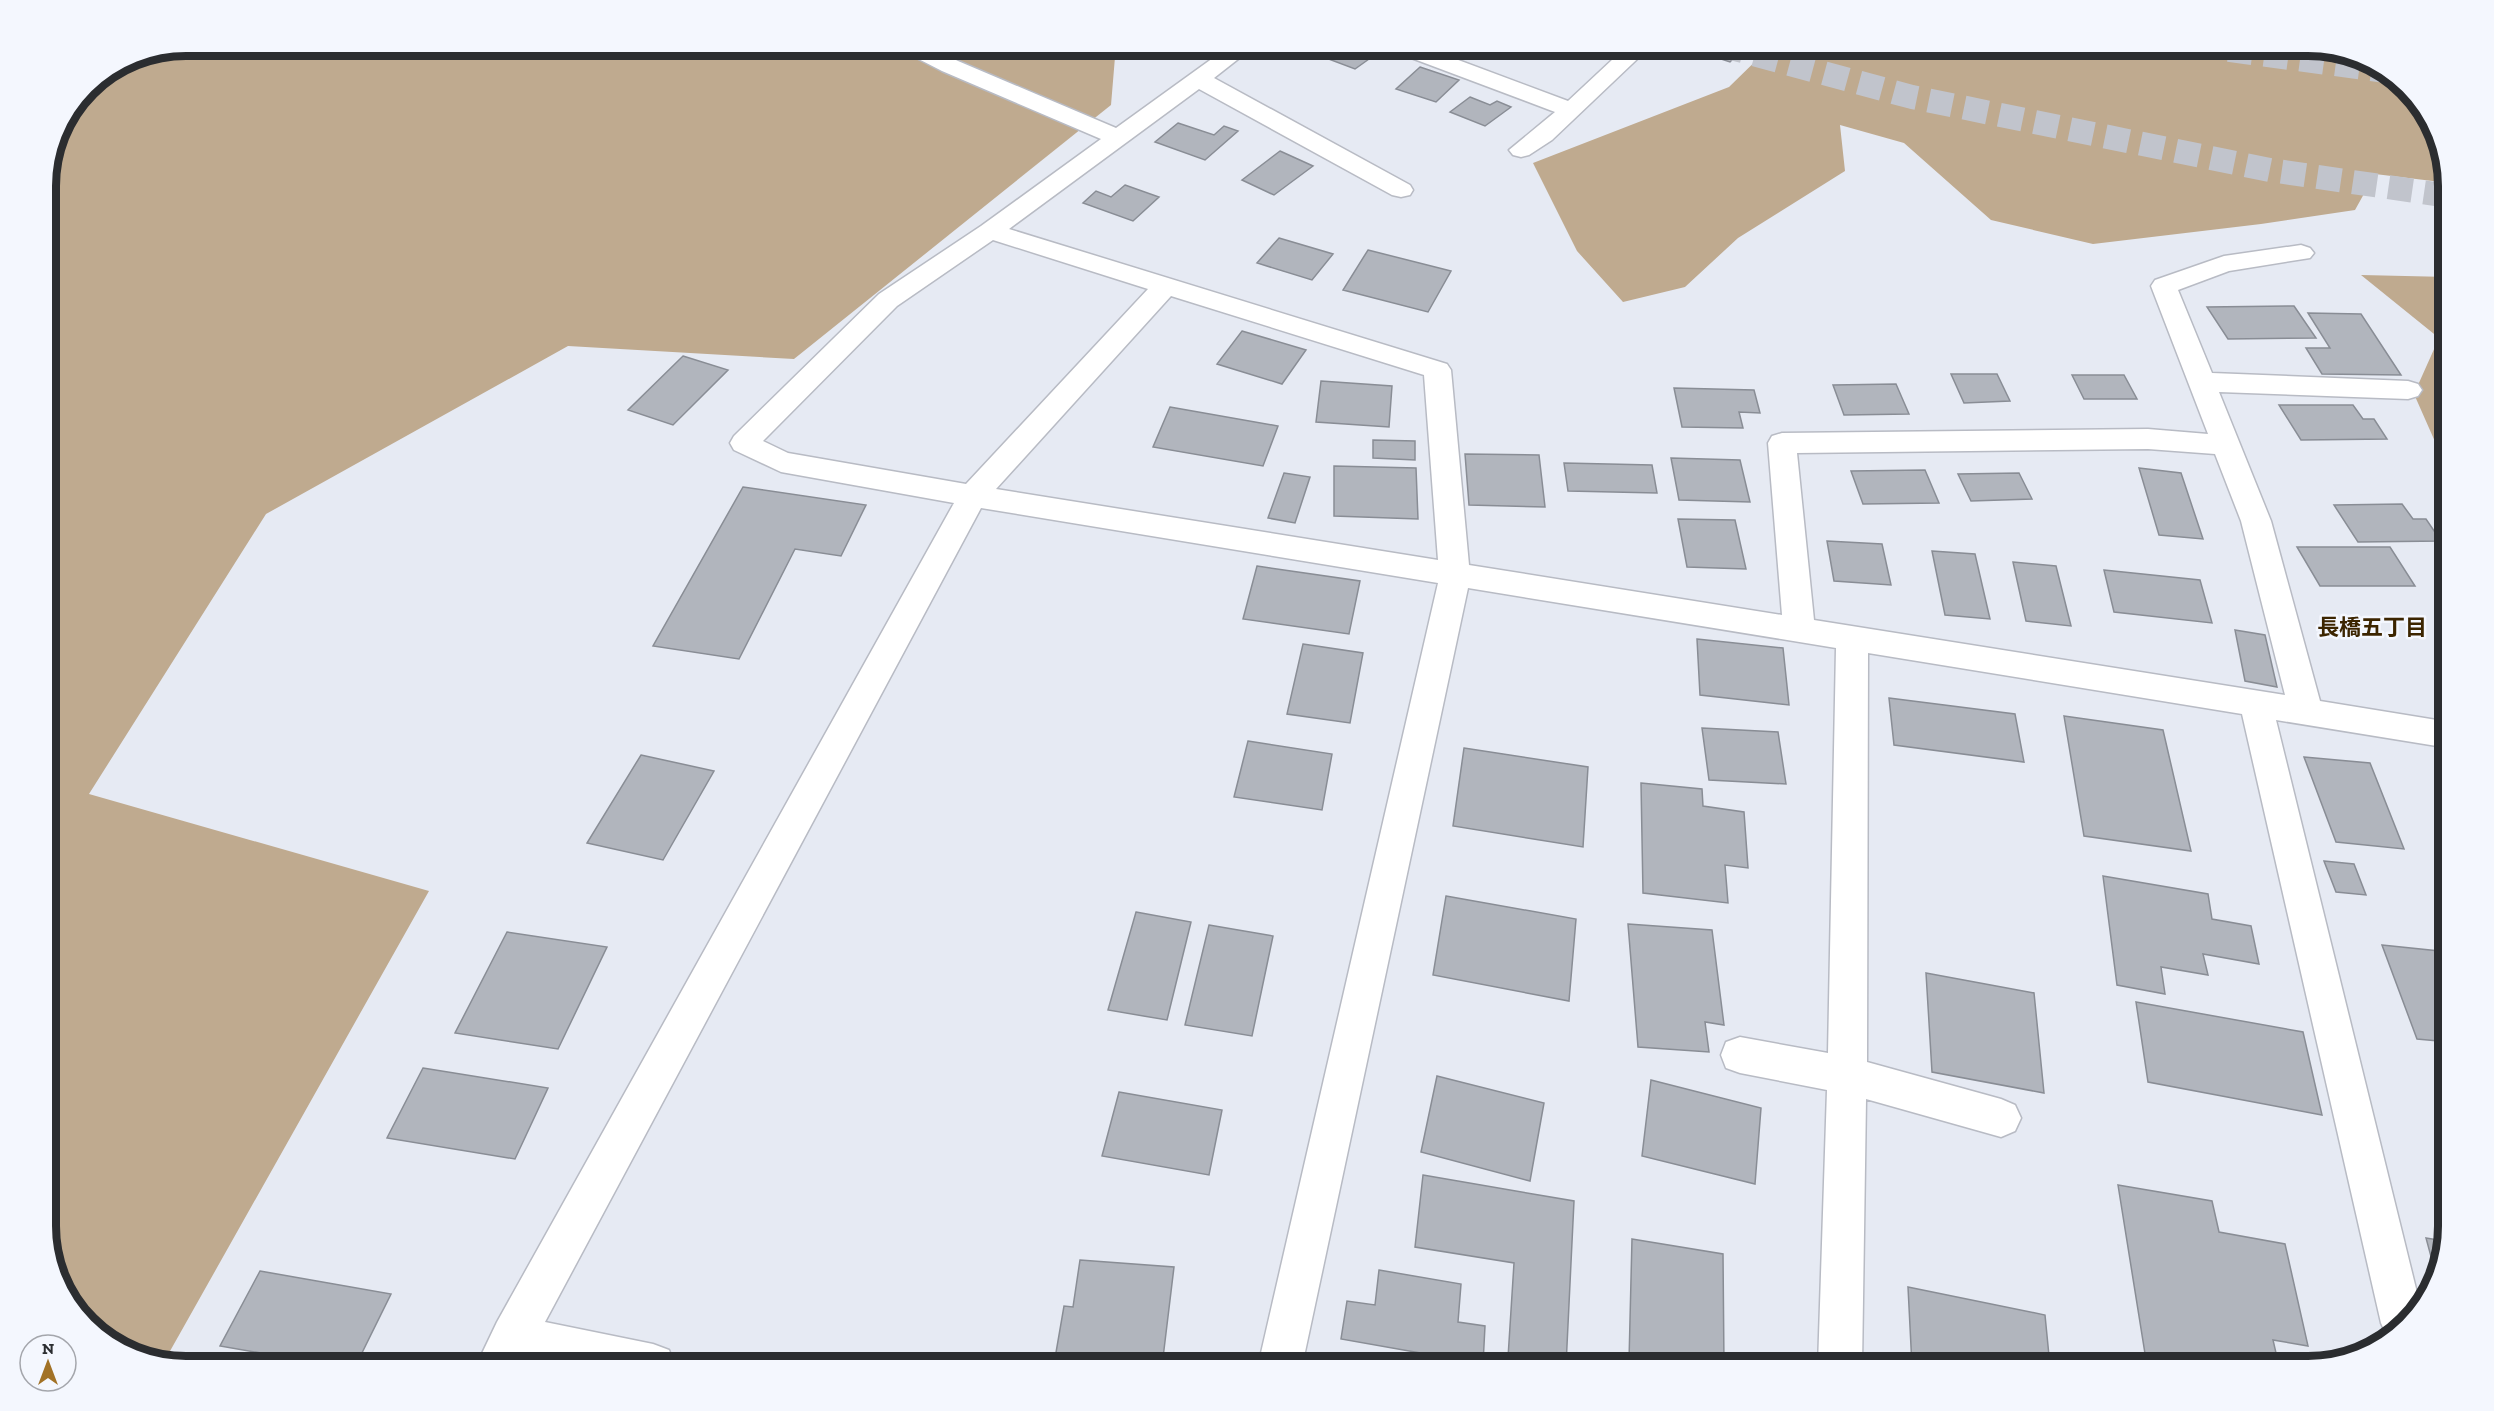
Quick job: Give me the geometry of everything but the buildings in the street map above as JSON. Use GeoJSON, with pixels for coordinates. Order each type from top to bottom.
{"type":"FeatureCollection","features":[{"type":"Feature","properties":{"kind":"street"},"geometry":{"type":"LineString","coordinates":[[930,56],[1117,137]]}},
{"type":"Feature","properties":{"kind":"street"},"geometry":{"type":"LineString","coordinates":[[1230,56],[990,231],[888,300],[744,443],[782,462],[973,496],[1455,576],[2438,733]]}},
{"type":"Feature","properties":{"kind":"street"},"geometry":{"type":"LineString","coordinates":[[1427,56],[1571,110]]}},
{"type":"Feature","properties":{"kind":"street"},"geometry":{"type":"LineString","coordinates":[[1521,150],[1544,135],[1629,56]]}},
{"type":"Feature","properties":{"kind":"street"},"geometry":{"type":"LineString","coordinates":[[1198,79],[1401,190]]}},
{"type":"Feature","properties":{"kind":"street"},"geometry":{"type":"LineString","coordinates":[[990,231],[1437,370],[1455,576],[1282,1356]]}},
{"type":"Feature","properties":{"kind":"street"},"geometry":{"type":"LineString","coordinates":[[2301,253],[2224,264],[2164,286],[2256,521],[2306,712]]}},
{"type":"Feature","properties":{"kind":"street"},"geometry":{"type":"LineString","coordinates":[[547,1356],[505,1352],[973,496],[1166,285]]}},
{"type":"Feature","properties":{"kind":"street"},"geometry":{"type":"LineString","coordinates":[[2202,382],[2408,390]]}},
{"type":"Feature","properties":{"kind":"street"},"geometry":{"type":"LineString","coordinates":[[1799,631],[1782,443],[2148,439],[2226,445]]}},
{"type":"Feature","properties":{"kind":"street"},"geometry":{"type":"LineString","coordinates":[[1840,1356],[1847,1075],[1852,640]]}},
{"type":"Feature","properties":{"kind":"street"},"geometry":{"type":"LineString","coordinates":[[2256,704],[2401,1316]]}},
{"type":"Feature","properties":{"kind":"street"},"geometry":{"type":"LineString","coordinates":[[1740,1055],[1847,1075],[2001,1118]]}},
{"type":"Feature","properties":{"kind":"shaded area"},"geometry":{"type":"Polygon","coordinates":[[[186,56],[1115,56],[1111,105],[794,359],[568,346],[266,514],[89,794],[429,891],[168,1354],[136,1346],[106,1329],[77,1298],[69,1283],[62,1267],[56,1234],[56,177],[65,136],[82,106],[113,77],[128,69],[152,60],[186,56]]]}},
{"type":"Feature","properties":{"kind":"shaded area"},"geometry":{"type":"Polygon","coordinates":[[[1761,56],[2325,57],[2358,65],[2374,73],[2388,82],[2412,106],[2429,136],[2434,152],[2438,182],[2375,174],[2355,210],[2093,244],[1991,220],[1904,143],[1840,125],[1845,171],[1738,238],[1685,287],[1623,302],[1577,251],[1533,163],[1729,87],[1761,56]]]}},
{"type":"Feature","properties":{"kind":"shaded area"},"geometry":{"type":"Polygon","coordinates":[[[2361,275],[2438,277],[2438,337],[2361,275]]]}},
{"type":"Feature","properties":{"kind":"shaded area"},"geometry":{"type":"Polygon","coordinates":[[[2438,340],[2438,448],[2414,394],[2438,340]]]}},
{"type":"Feature","properties":{"kind":"tunnel"},"geometry":{"type":"LineString","coordinates":[[1761,56],[1912,97],[2270,170],[2438,194]]}},
{"type":"Feature","properties":{"kind":"tunnel"},"geometry":{"type":"LineString","coordinates":[[2275,56],[2364,68]]}},
{"type":"Feature","properties":{"kind":"district","name":"長橋五丁目"},"geometry":{"type":"Point","coordinates":[2372,627]}}]}
